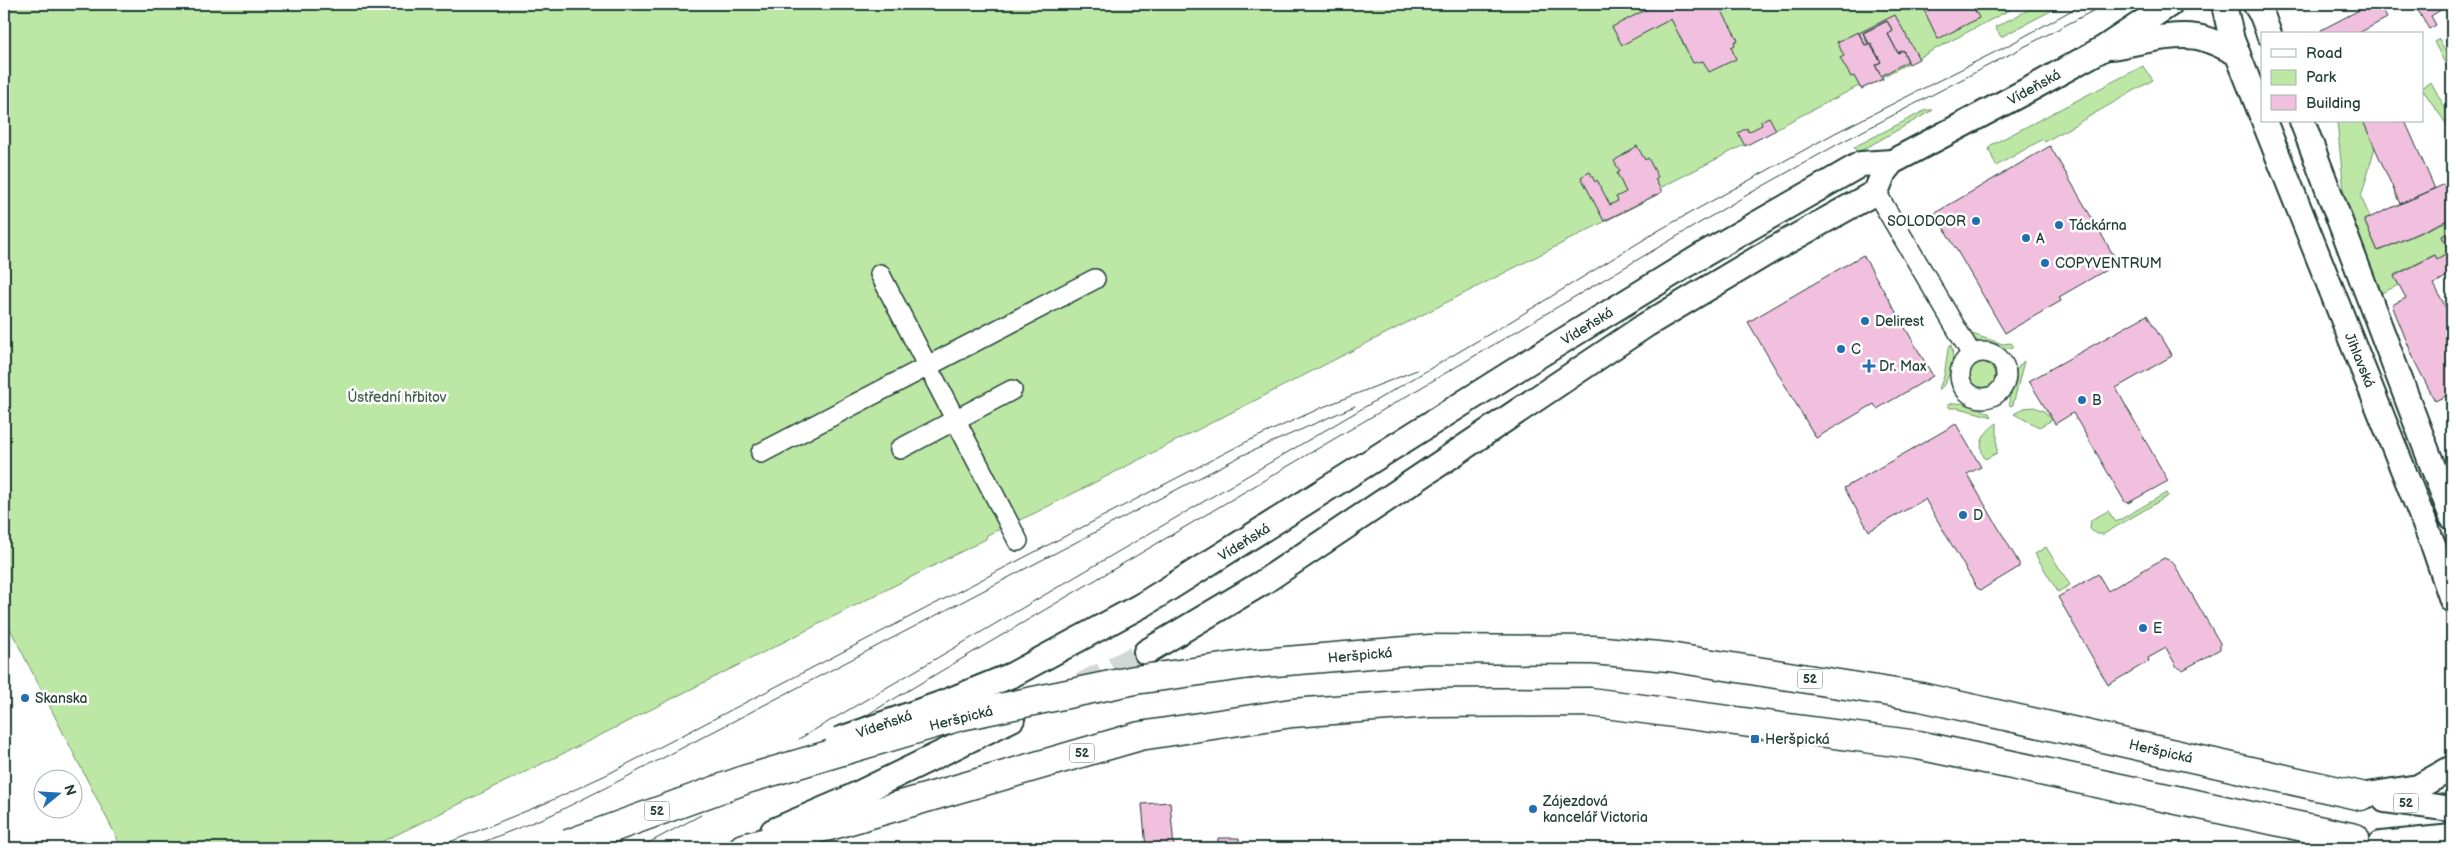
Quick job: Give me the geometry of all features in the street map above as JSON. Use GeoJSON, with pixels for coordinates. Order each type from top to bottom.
{"type":"FeatureCollection","features":[{"type":"Feature","properties":{"kind":"highway","name":"Heršpická"},"geometry":{"type":"LineString","coordinates":[[747,779],[962,716],[1135,680],[1251,664],[1430,649],[1593,650],[1669,657],[1921,697],[2361,796]]}},
{"type":"Feature","properties":{"kind":"highway","name":"52"},"geometry":{"type":"LineString","coordinates":[[743,848],[829,826],[1140,736],[1292,713],[1430,703],[1580,702],[1918,745],[2368,841]]}},
{"type":"Feature","properties":{"kind":"highway","name":"Vídeňská"},"geometry":{"type":"LineString","coordinates":[[563,846],[747,779]]}},
{"type":"Feature","properties":{"kind":"main road","name":"Vídeňská"},"geometry":{"type":"LineString","coordinates":[[747,779],[809,750],[943,703],[1012,674],[1144,604],[1530,361],[1706,253],[1861,164],[1892,162],[2104,48],[2170,4]]}},
{"type":"Feature","properties":{"kind":"main road"},"geometry":{"type":"LineString","coordinates":[[2224,4],[2232,40],[2261,113]]}},
{"type":"Feature","properties":{"kind":"main road"},"geometry":{"type":"LineString","coordinates":[[2255,4],[2268,32]]}},
{"type":"Feature","properties":{"kind":"main road"},"geometry":{"type":"LineString","coordinates":[[2104,48],[2174,38],[2197,37],[2217,43],[2238,54]]}},
{"type":"Feature","properties":{"kind":"main road","name":"Jihlavská"},"geometry":{"type":"LineString","coordinates":[[2264,122],[2434,547],[2452,600]]}},
{"type":"Feature","properties":{"kind":"main road"},"geometry":{"type":"LineString","coordinates":[[2302,122],[2452,517]]}},
{"type":"Feature","properties":{"kind":"main road"},"geometry":{"type":"LineString","coordinates":[[1146,652],[1262,583],[1646,326],[1772,250],[1876,192],[1884,172],[1892,162]]}},
{"type":"Feature","properties":{"kind":"main road"},"geometry":{"type":"LineString","coordinates":[[732,848],[843,801],[1012,719]]}},
{"type":"Feature","properties":{"kind":"main road"},"geometry":{"type":"LineString","coordinates":[[2361,796],[2418,787],[2452,768]]}},
{"type":"Feature","properties":{"kind":"main road","name":"Heršpická"},"geometry":{"type":"LineString","coordinates":[[2361,796],[2452,809]]}},
{"type":"Feature","properties":{"kind":"main road"},"geometry":{"type":"LineString","coordinates":[[2368,841],[2452,837]]}},
{"type":"Feature","properties":{"kind":"main road","name":"52"},"geometry":{"type":"LineString","coordinates":[[2368,841],[2416,848]]}},
{"type":"Feature","properties":{"kind":"street"},"geometry":{"type":"LineString","coordinates":[[1876,192],[1972,355]]}},
{"type":"Feature","properties":{"kind":"street"},"geometry":{"type":"LineString","coordinates":[[880,274],[1018,541]]}},
{"type":"Feature","properties":{"kind":"street"},"geometry":{"type":"LineString","coordinates":[[760,453],[931,373],[1095,279]]}},
{"type":"Feature","properties":{"kind":"street"},"geometry":{"type":"LineString","coordinates":[[900,449],[1012,390]]}},
{"type":"Feature","properties":{"kind":"green space","name":"Ústřední hřbitov"},"geometry":{"type":"Polygon","coordinates":[[[4,4],[2021,4],[1882,77],[1883,79],[1861,89],[1859,86],[1660,188],[1662,192],[1641,203],[1035,513],[987,535],[986,539],[597,737],[369,848],[122,848],[4,617],[4,4]]]}},
{"type":"Feature","properties":{"kind":"green space"},"geometry":{"type":"Polygon","coordinates":[[[2040,4],[2064,4],[2001,37],[1995,27],[2040,4]]]}},
{"type":"Feature","properties":{"kind":"green space"},"geometry":{"type":"Polygon","coordinates":[[[2439,39],[2452,63],[2452,77],[2434,42],[2439,39]]]}},
{"type":"Feature","properties":{"kind":"green space"},"geometry":{"type":"Polygon","coordinates":[[[2143,66],[2153,80],[2045,142],[2043,139],[1996,166],[1989,149],[1991,145],[2143,66]]]}},
{"type":"Feature","properties":{"kind":"green space"},"geometry":{"type":"Polygon","coordinates":[[[2431,82],[2452,121],[2452,132],[2424,92],[2424,86],[2431,82]]]}},
{"type":"Feature","properties":{"kind":"green space"},"geometry":{"type":"Polygon","coordinates":[[[1926,110],[1933,110],[1857,153],[1854,147],[1926,110]]]}},
{"type":"Feature","properties":{"kind":"green space"},"geometry":{"type":"Polygon","coordinates":[[[2337,122],[2363,122],[2375,147],[2361,197],[2370,217],[2364,220],[2378,251],[2452,219],[2452,231],[2442,236],[2449,252],[2437,259],[2434,255],[2394,275],[2399,285],[2381,293],[2345,202],[2337,122]]]}},
{"type":"Feature","properties":{"kind":"green space"},"geometry":{"type":"Polygon","coordinates":[[[1970,335],[2003,344],[2011,343],[2014,347],[1990,346],[1973,338],[1970,335]]]}},
{"type":"Feature","properties":{"kind":"green space"},"geometry":{"type":"Polygon","coordinates":[[[1951,345],[1952,363],[1945,382],[1938,391],[1944,376],[1948,349],[1951,345]]]}},
{"type":"Feature","properties":{"kind":"green space"},"geometry":{"type":"Polygon","coordinates":[[[2024,361],[2013,405],[2010,406],[2012,382],[2017,369],[2024,361]]]}},
{"type":"Feature","properties":{"kind":"green space"},"geometry":{"type":"Polygon","coordinates":[[[1981,362],[1991,366],[1995,376],[1991,386],[1981,390],[1971,386],[1967,376],[1971,366],[1981,362]]]}},
{"type":"Feature","properties":{"kind":"green space"},"geometry":{"type":"Polygon","coordinates":[[[1953,403],[1986,411],[1993,417],[1959,408],[1950,408],[1947,405],[1953,403]]]}},
{"type":"Feature","properties":{"kind":"green space"},"geometry":{"type":"Polygon","coordinates":[[[2034,407],[2044,411],[2052,420],[2039,427],[2014,414],[2024,408],[2034,407]]]}},
{"type":"Feature","properties":{"kind":"green space"},"geometry":{"type":"Polygon","coordinates":[[[1997,423],[1997,453],[1985,459],[1982,454],[1981,443],[1988,430],[1997,423]]]}},
{"type":"Feature","properties":{"kind":"green space"},"geometry":{"type":"Polygon","coordinates":[[[2166,493],[2168,496],[2104,534],[2096,534],[2090,529],[2091,520],[2108,511],[2116,522],[2166,493]]]}},
{"type":"Feature","properties":{"kind":"green space"},"geometry":{"type":"Polygon","coordinates":[[[2046,547],[2070,585],[2058,592],[2035,554],[2046,547]]]}},
{"type":"Feature","properties":{"kind":"building"},"geometry":{"type":"Polygon","coordinates":[[[1657,4],[1718,4],[1738,40],[1731,47],[1736,59],[1709,72],[1703,61],[1693,63],[1671,19],[1622,45],[1612,27],[1657,4]]]}},
{"type":"Feature","properties":{"kind":"building"},"geometry":{"type":"Polygon","coordinates":[[[1932,4],[1972,4],[1979,18],[1938,39],[1923,8],[1932,4]]]}},
{"type":"Feature","properties":{"kind":"building"},"geometry":{"type":"Polygon","coordinates":[[[2371,4],[2379,4],[2387,18],[2361,32],[2322,32],[2321,30],[2371,4]]]}},
{"type":"Feature","properties":{"kind":"building"},"geometry":{"type":"Polygon","coordinates":[[[2414,4],[2449,5],[2431,16],[2436,25],[2429,29],[2414,4]]]}},
{"type":"Feature","properties":{"kind":"building"},"geometry":{"type":"Polygon","coordinates":[[[1895,15],[1919,59],[1909,64],[1903,50],[1898,53],[1888,34],[1893,31],[1887,21],[1863,33],[1868,44],[1865,45],[1859,33],[1895,15]]]}},
{"type":"Feature","properties":{"kind":"building"},"geometry":{"type":"Polygon","coordinates":[[[1887,21],[1893,31],[1888,34],[1898,53],[1903,50],[1908,61],[1881,76],[1875,65],[1881,62],[1863,33],[1887,21]]]}},
{"type":"Feature","properties":{"kind":"building"},"geometry":{"type":"Polygon","coordinates":[[[1858,32],[1865,45],[1871,43],[1881,62],[1875,65],[1883,79],[1861,89],[1854,76],[1851,77],[1840,58],[1844,56],[1837,42],[1858,32]]]}},
{"type":"Feature","properties":{"kind":"building"},"geometry":{"type":"Polygon","coordinates":[[[1769,117],[1776,130],[1745,146],[1738,133],[1747,128],[1748,132],[1762,125],[1761,121],[1769,117]]]}},
{"type":"Feature","properties":{"kind":"building"},"geometry":{"type":"Polygon","coordinates":[[[2363,122],[2405,122],[2435,189],[2400,204],[2363,122]]]}},
{"type":"Feature","properties":{"kind":"building"},"geometry":{"type":"Polygon","coordinates":[[[1637,146],[1645,160],[1648,158],[1658,177],[1655,179],[1662,192],[1604,221],[1581,177],[1590,172],[1595,182],[1597,180],[1610,205],[1618,201],[1616,197],[1626,192],[1617,173],[1620,172],[1614,161],[1637,146]]]}},
{"type":"Feature","properties":{"kind":"building","name":"A"},"geometry":{"type":"Polygon","coordinates":[[[2050,146],[2118,263],[2059,297],[2061,301],[2005,333],[1935,213],[2050,146]]]}},
{"type":"Feature","properties":{"kind":"building"},"geometry":{"type":"Polygon","coordinates":[[[2452,181],[2452,218],[2378,251],[2364,220],[2452,181]]]}},
{"type":"Feature","properties":{"kind":"building"},"geometry":{"type":"Polygon","coordinates":[[[2452,231],[2452,256],[2451,257],[2442,236],[2452,231]]]}},
{"type":"Feature","properties":{"kind":"building"},"geometry":{"type":"Polygon","coordinates":[[[2447,253],[2452,260],[2452,273],[2434,284],[2452,320],[2452,399],[2450,394],[2435,401],[2415,362],[2392,305],[2406,298],[2394,276],[2435,255],[2437,259],[2447,253]]]}},
{"type":"Feature","properties":{"kind":"building","name":"C"},"geometry":{"type":"Polygon","coordinates":[[[1863,255],[1933,376],[1877,409],[1874,404],[1816,438],[1748,322],[1863,255]]]}},
{"type":"Feature","properties":{"kind":"building","name":"B"},"geometry":{"type":"Polygon","coordinates":[[[2147,315],[2172,356],[2116,388],[2168,481],[2128,503],[2125,502],[2073,413],[2055,424],[2029,381],[2147,315]]]}},
{"type":"Feature","properties":{"kind":"building","name":"D"},"geometry":{"type":"Polygon","coordinates":[[[1956,424],[1981,467],[1967,474],[2019,563],[2019,567],[1981,590],[1977,588],[1925,499],[1869,531],[1844,488],[1956,424]]]}},
{"type":"Feature","properties":{"kind":"building","name":"E"},"geometry":{"type":"Polygon","coordinates":[[[2164,558],[2173,562],[2220,643],[2220,649],[2183,670],[2177,667],[2166,648],[2148,658],[2149,661],[2108,685],[2058,597],[2098,574],[2108,591],[2164,558]]]}},
{"type":"Feature","properties":{"kind":"building"},"geometry":{"type":"Polygon","coordinates":[[[1170,802],[1174,848],[1146,848],[1142,804],[1170,802]]]}},
{"type":"Feature","properties":{"kind":"building"},"geometry":{"type":"Polygon","coordinates":[[[1218,838],[1239,838],[1239,848],[1218,848],[1218,838]]]}},
{"type":"Feature","properties":{"kind":"tunnel"},"geometry":{"type":"LineString","coordinates":[[1081,685],[1146,652]]}},
{"type":"Feature","properties":{"kind":"tram line"},"geometry":{"type":"LineString","coordinates":[[799,739],[1513,320],[1661,229],[1835,133],[2007,46],[2083,4]]}},
{"type":"Feature","properties":{"kind":"tram line"},"geometry":{"type":"LineString","coordinates":[[860,719],[1747,195],[1840,143],[2106,4]]}},
{"type":"Feature","properties":{"kind":"tram line"},"geometry":{"type":"LineString","coordinates":[[435,848],[546,803],[608,774],[1246,442],[1323,407],[1417,370]]}},
{"type":"Feature","properties":{"kind":"tram line"},"geometry":{"type":"LineString","coordinates":[[468,848],[551,815],[1243,455],[1355,406]]}},
{"type":"Feature","properties":{"kind":"tram line"},"geometry":{"type":"LineString","coordinates":[[639,848],[701,815]]}},
{"type":"Feature","properties":{"kind":"tram line"},"geometry":{"type":"LineString","coordinates":[[610,848],[617,845]]}},
{"type":"Feature","properties":{"kind":"place","name":"SOLODOOR"},"geometry":{"type":"Point","coordinates":[1976,221]}},
{"type":"Feature","properties":{"kind":"place","name":"Táckárna"},"geometry":{"type":"Point","coordinates":[2059,225]}},
{"type":"Feature","properties":{"kind":"place","name":"A"},"geometry":{"type":"Point","coordinates":[2026,238]}},
{"type":"Feature","properties":{"kind":"place","name":"COPYVENTRUM"},"geometry":{"type":"Point","coordinates":[2045,263]}},
{"type":"Feature","properties":{"kind":"place","name":"Delirest"},"geometry":{"type":"Point","coordinates":[1865,321]}},
{"type":"Feature","properties":{"kind":"place","name":"C"},"geometry":{"type":"Point","coordinates":[1841,349]}},
{"type":"Feature","properties":{"kind":"place","name":"Dr. Max"},"geometry":{"type":"Point","coordinates":[1869,366]}},
{"type":"Feature","properties":{"kind":"place","name":"B"},"geometry":{"type":"Point","coordinates":[2082,400]}},
{"type":"Feature","properties":{"kind":"place","name":"D"},"geometry":{"type":"Point","coordinates":[1963,515]}},
{"type":"Feature","properties":{"kind":"place","name":"E"},"geometry":{"type":"Point","coordinates":[2143,628]}},
{"type":"Feature","properties":{"kind":"place","name":"Skanska"},"geometry":{"type":"Point","coordinates":[25,698]}},
{"type":"Feature","properties":{"kind":"place","name":"Heršpická"},"geometry":{"type":"Point","coordinates":[1755,739]}},
{"type":"Feature","properties":{"kind":"place","name":"Zájezdová kancelář Victoria"},"geometry":{"type":"Point","coordinates":[1533,809]}}]}
